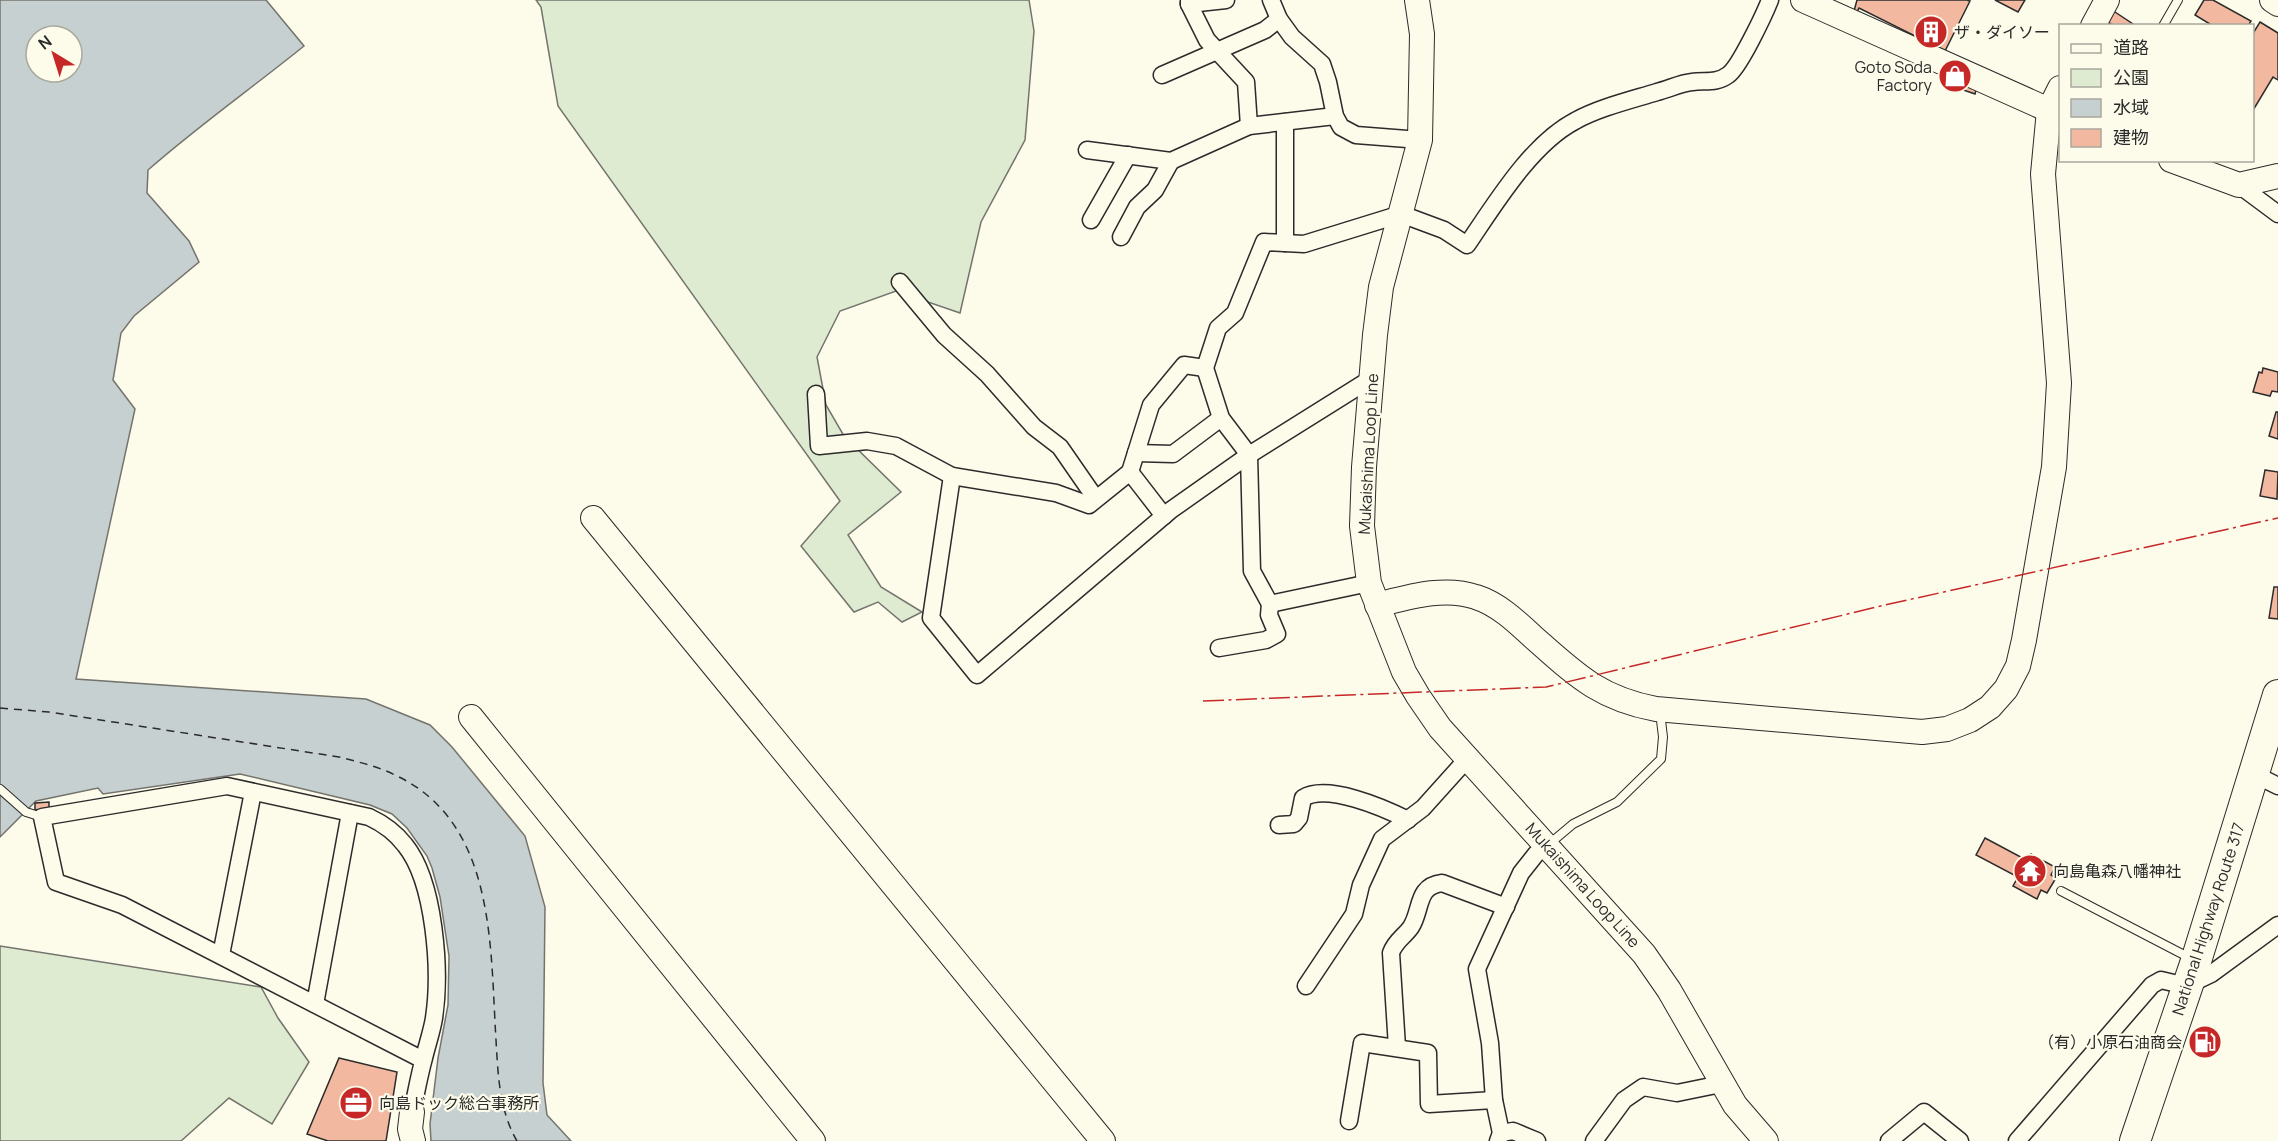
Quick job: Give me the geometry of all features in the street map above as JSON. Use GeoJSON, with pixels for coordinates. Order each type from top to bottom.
{"type":"FeatureCollection","features":[{"type":"Feature","properties":{"kind":"highway","name":"National Highway Route 317"},"geometry":{"type":"LineString","coordinates":[[2135,1141],[2165,1058],[2191,973],[2266,780],[2278,695]]}},
{"type":"Feature","properties":{"kind":"street"},"geometry":{"type":"LineString","coordinates":[[1226,0],[1189,2],[1207,40],[1246,82],[1249,126]]}},
{"type":"Feature","properties":{"kind":"street"},"geometry":{"type":"LineString","coordinates":[[1271,0],[1279,19],[1292,37],[1322,64],[1329,82],[1335,116],[1341,128],[1356,135],[1420,140]]}},
{"type":"Feature","properties":{"kind":"street","name":"Mukaishima Loop Line"},"geometry":{"type":"LineString","coordinates":[[1417,0],[1422,34],[1420,140],[1382,287],[1375,335],[1364,467],[1362,526],[1369,583],[1404,672],[1440,728],[1658,971],[1721,1084],[1743,1116],[1765,1141]]}},
{"type":"Feature","properties":{"kind":"street"},"geometry":{"type":"LineString","coordinates":[[1219,648],[1266,640],[1277,634],[1269,615],[1270,604],[1252,571],[1249,456],[1221,418],[1205,368],[1218,328],[1235,313],[1264,242],[1304,244],[1401,214],[1444,230],[1467,244],[1493,206],[1534,155],[1550,138],[1576,120],[1693,81],[1714,82],[1729,75],[1751,39],[1770,0]]}},
{"type":"Feature","properties":{"kind":"street"},"geometry":{"type":"LineString","coordinates":[[1805,0],[1830,5],[2055,113]]}},
{"type":"Feature","properties":{"kind":"street"},"geometry":{"type":"LineString","coordinates":[[2094,24],[2107,0]]}},
{"type":"Feature","properties":{"kind":"street"},"geometry":{"type":"LineString","coordinates":[[2272,0],[2278,4]]}},
{"type":"Feature","properties":{"kind":"street"},"geometry":{"type":"LineString","coordinates":[[1162,75],[1265,30],[1279,19]]}},
{"type":"Feature","properties":{"kind":"street"},"geometry":{"type":"LineString","coordinates":[[1377,605],[1424,594],[1451,593],[1477,597],[1509,615],[1580,678],[1608,696],[1660,709],[1922,732],[1947,729],[1970,720],[1990,707],[2006,689],[2019,666],[2054,467],[2059,383],[2043,174],[2059,96]]}},
{"type":"Feature","properties":{"kind":"street"},"geometry":{"type":"LineString","coordinates":[[1087,150],[1171,160],[1249,126],[1335,116]]}},
{"type":"Feature","properties":{"kind":"street"},"geometry":{"type":"LineString","coordinates":[[1285,122],[1285,243]]}},
{"type":"Feature","properties":{"kind":"street"},"geometry":{"type":"LineString","coordinates":[[1091,220],[1128,155]]}},
{"type":"Feature","properties":{"kind":"street"},"geometry":{"type":"LineString","coordinates":[[1121,237],[1137,207],[1155,190],[1171,160]]}},
{"type":"Feature","properties":{"kind":"street"},"geometry":{"type":"LineString","coordinates":[[2177,162],[2240,185],[2278,214]]}},
{"type":"Feature","properties":{"kind":"street"},"geometry":{"type":"LineString","coordinates":[[2240,185],[2278,176]]}},
{"type":"Feature","properties":{"kind":"street"},"geometry":{"type":"LineString","coordinates":[[900,282],[944,335],[987,374],[1034,428],[1060,447],[1096,500]]}},
{"type":"Feature","properties":{"kind":"street"},"geometry":{"type":"LineString","coordinates":[[816,394],[819,446],[867,441],[896,446],[952,476],[1056,493],[1089,505],[1130,472],[1151,405],[1184,364],[1205,368]]}},
{"type":"Feature","properties":{"kind":"street"},"geometry":{"type":"LineString","coordinates":[[952,476],[931,618],[977,675],[1164,516],[1249,456],[1372,378]]}},
{"type":"Feature","properties":{"kind":"street"},"geometry":{"type":"LineString","coordinates":[[1136,453],[1173,454],[1221,418]]}},
{"type":"Feature","properties":{"kind":"street"},"geometry":{"type":"LineString","coordinates":[[1130,472],[1164,516]]}},
{"type":"Feature","properties":{"kind":"street"},"geometry":{"type":"LineString","coordinates":[[593,518],[1102,1141]]}},
{"type":"Feature","properties":{"kind":"street"},"geometry":{"type":"LineString","coordinates":[[1270,604],[1369,583]]}},
{"type":"Feature","properties":{"kind":"street"},"geometry":{"type":"LineString","coordinates":[[471,717],[813,1141]]}},
{"type":"Feature","properties":{"kind":"street"},"geometry":{"type":"LineString","coordinates":[[1306,987],[1354,914],[1361,885],[1382,838],[1423,808],[1468,758]]}},
{"type":"Feature","properties":{"kind":"street"},"geometry":{"type":"LineString","coordinates":[[412,1141],[410,1129],[412,1112],[434,1019],[437,980],[435,943],[428,894],[413,856],[387,826],[369,817],[227,786],[34,815],[56,882],[122,905],[423,1060]]}},
{"type":"Feature","properties":{"kind":"street"},"geometry":{"type":"LineString","coordinates":[[221,956],[253,792]]}},
{"type":"Feature","properties":{"kind":"street"},"geometry":{"type":"LineString","coordinates":[[1279,825],[1294,824],[1299,818],[1303,798],[1310,794],[1342,796],[1383,807],[1408,820]]}},
{"type":"Feature","properties":{"kind":"street"},"geometry":{"type":"LineString","coordinates":[[315,1004],[350,813]]}},
{"type":"Feature","properties":{"kind":"street"},"geometry":{"type":"LineString","coordinates":[[1537,1141],[1513,1131],[1500,1137],[1494,1100],[1490,1042],[1477,969],[1521,873],[1536,854],[1547,845]]}},
{"type":"Feature","properties":{"kind":"street"},"geometry":{"type":"LineString","coordinates":[[1397,1047],[1391,953],[1394,943],[1412,927],[1423,894],[1433,884],[1442,883],[1506,907]]}},
{"type":"Feature","properties":{"kind":"street"},"geometry":{"type":"LineString","coordinates":[[2017,1141],[2152,985],[2161,980],[2191,973],[2211,974],[2278,925]]}},
{"type":"Feature","properties":{"kind":"street"},"geometry":{"type":"LineString","coordinates":[[1349,1121],[1362,1043],[1428,1053],[1429,1104],[1494,1100]]}},
{"type":"Feature","properties":{"kind":"street"},"geometry":{"type":"LineString","coordinates":[[1594,1141],[1624,1100],[1643,1087],[1677,1093],[1721,1084]]}},
{"type":"Feature","properties":{"kind":"street"},"geometry":{"type":"LineString","coordinates":[[1889,1141],[1924,1112],[1960,1141]]}},
{"type":"Feature","properties":{"kind":"lane"},"geometry":{"type":"LineString","coordinates":[[2164,24],[2178,0]]}},
{"type":"Feature","properties":{"kind":"lane"},"geometry":{"type":"LineString","coordinates":[[1547,845],[1573,824],[1617,802],[1661,759],[1663,737],[1660,709]]}},
{"type":"Feature","properties":{"kind":"lane"},"geometry":{"type":"LineString","coordinates":[[0,789],[34,815]]}},
{"type":"Feature","properties":{"kind":"lane"},"geometry":{"type":"LineString","coordinates":[[2061,891],[2191,973]]}},
{"type":"Feature","properties":{"kind":"green space"},"geometry":{"type":"Polygon","coordinates":[[[536,0],[1029,0],[1034,31],[1025,140],[981,222],[960,313],[896,291],[840,311],[817,357],[826,405],[844,436],[901,492],[848,535],[881,587],[922,612],[902,622],[878,602],[854,612],[801,546],[840,501],[558,106],[541,7],[536,0]]]}},
{"type":"Feature","properties":{"kind":"green space"},"geometry":{"type":"Polygon","coordinates":[[[0,946],[261,987],[278,1018],[309,1062],[272,1124],[229,1098],[181,1141],[0,1141],[0,946]]]}},
{"type":"Feature","properties":{"kind":"water"},"geometry":{"type":"Polygon","coordinates":[[[0,0],[266,0],[304,46],[148,170],[147,193],[189,241],[199,262],[134,316],[121,333],[113,380],[135,409],[76,679],[366,699],[430,725],[452,747],[525,836],[545,907],[543,1083],[547,1115],[571,1141],[431,1141],[430,1124],[438,1058],[448,1005],[449,956],[440,897],[432,868],[427,856],[407,828],[392,814],[370,805],[240,774],[103,794],[98,788],[36,801],[0,837],[0,0]]]}},
{"type":"Feature","properties":{"kind":"building","name":"ザ・ダイソー"},"geometry":{"type":"Polygon","coordinates":[[[1857,0],[1970,1],[1945,51],[1859,8],[1857,12],[1854,11],[1857,0]]]}},
{"type":"Feature","properties":{"kind":"building"},"geometry":{"type":"Polygon","coordinates":[[[1995,0],[2025,0],[2018,12],[1995,0]]]}},
{"type":"Feature","properties":{"kind":"building"},"geometry":{"type":"Polygon","coordinates":[[[2204,0],[2213,0],[2251,21],[2249,24],[2210,24],[2195,15],[2204,0]]]}},
{"type":"Feature","properties":{"kind":"building"},"geometry":{"type":"Polygon","coordinates":[[[2112,10],[2133,24],[2111,24],[2106,21],[2112,10]]]}},
{"type":"Feature","properties":{"kind":"building"},"geometry":{"type":"Polygon","coordinates":[[[2260,22],[2278,33],[2278,80],[2273,77],[2254,109],[2254,32],[2260,22]]]}},
{"type":"Feature","properties":{"kind":"building","name":"Goto Soda Factory"},"geometry":{"type":"Polygon","coordinates":[[[1949,69],[1978,82],[1975,94],[1943,83],[1949,69]]]}},
{"type":"Feature","properties":{"kind":"building"},"geometry":{"type":"Polygon","coordinates":[[[2263,368],[2278,372],[2278,392],[2272,391],[2270,396],[2253,392],[2259,372],[2262,373],[2263,368]]]}},
{"type":"Feature","properties":{"kind":"building"},"geometry":{"type":"Polygon","coordinates":[[[2276,412],[2278,412],[2278,439],[2269,436],[2276,412]]]}},
{"type":"Feature","properties":{"kind":"building"},"geometry":{"type":"Polygon","coordinates":[[[2265,470],[2278,472],[2277,499],[2260,496],[2265,470]]]}},
{"type":"Feature","properties":{"kind":"building"},"geometry":{"type":"Polygon","coordinates":[[[2274,587],[2278,587],[2278,619],[2269,618],[2274,587]]]}},
{"type":"Feature","properties":{"kind":"building"},"geometry":{"type":"Polygon","coordinates":[[[49,802],[49,809],[35,810],[35,803],[49,802]]]}},
{"type":"Feature","properties":{"kind":"building","name":"向島亀森八幡神社"},"geometry":{"type":"Polygon","coordinates":[[[1985,838],[2028,861],[2031,854],[2055,867],[2051,875],[2056,878],[2047,893],[2041,890],[2037,899],[2013,886],[2018,877],[1976,855],[1985,838]]]}},
{"type":"Feature","properties":{"kind":"building","name":"向島ドック総合事務所"},"geometry":{"type":"Polygon","coordinates":[[[339,1058],[397,1072],[386,1141],[328,1141],[307,1134],[339,1058]]]}},
{"type":"Feature","properties":{"kind":"ferry route"},"geometry":{"type":"LineString","coordinates":[[0,708],[49,712],[339,757],[367,764],[395,775],[428,796],[453,823],[470,854],[481,890],[492,965],[500,1092],[506,1117],[517,1141]]}},
{"type":"Feature","properties":{"kind":"power"},"geometry":{"type":"LineString","coordinates":[[1203,701],[1546,687],[1885,605],[2278,518]]}},
{"type":"Feature","properties":{"kind":"place","name":"ザ・ダイソー"},"geometry":{"type":"Point","coordinates":[1931,32]}},
{"type":"Feature","properties":{"kind":"place","name":"Goto Soda Factory"},"geometry":{"type":"Point","coordinates":[1955,76]}},
{"type":"Feature","properties":{"kind":"place","name":"向島亀森八幡神社"},"geometry":{"type":"Point","coordinates":[2030,871]}},
{"type":"Feature","properties":{"kind":"place","name":"（有）小原石油商会"},"geometry":{"type":"Point","coordinates":[2205,1042]}},
{"type":"Feature","properties":{"kind":"place","name":"向島ドック総合事務所"},"geometry":{"type":"Point","coordinates":[356,1103]}}]}
